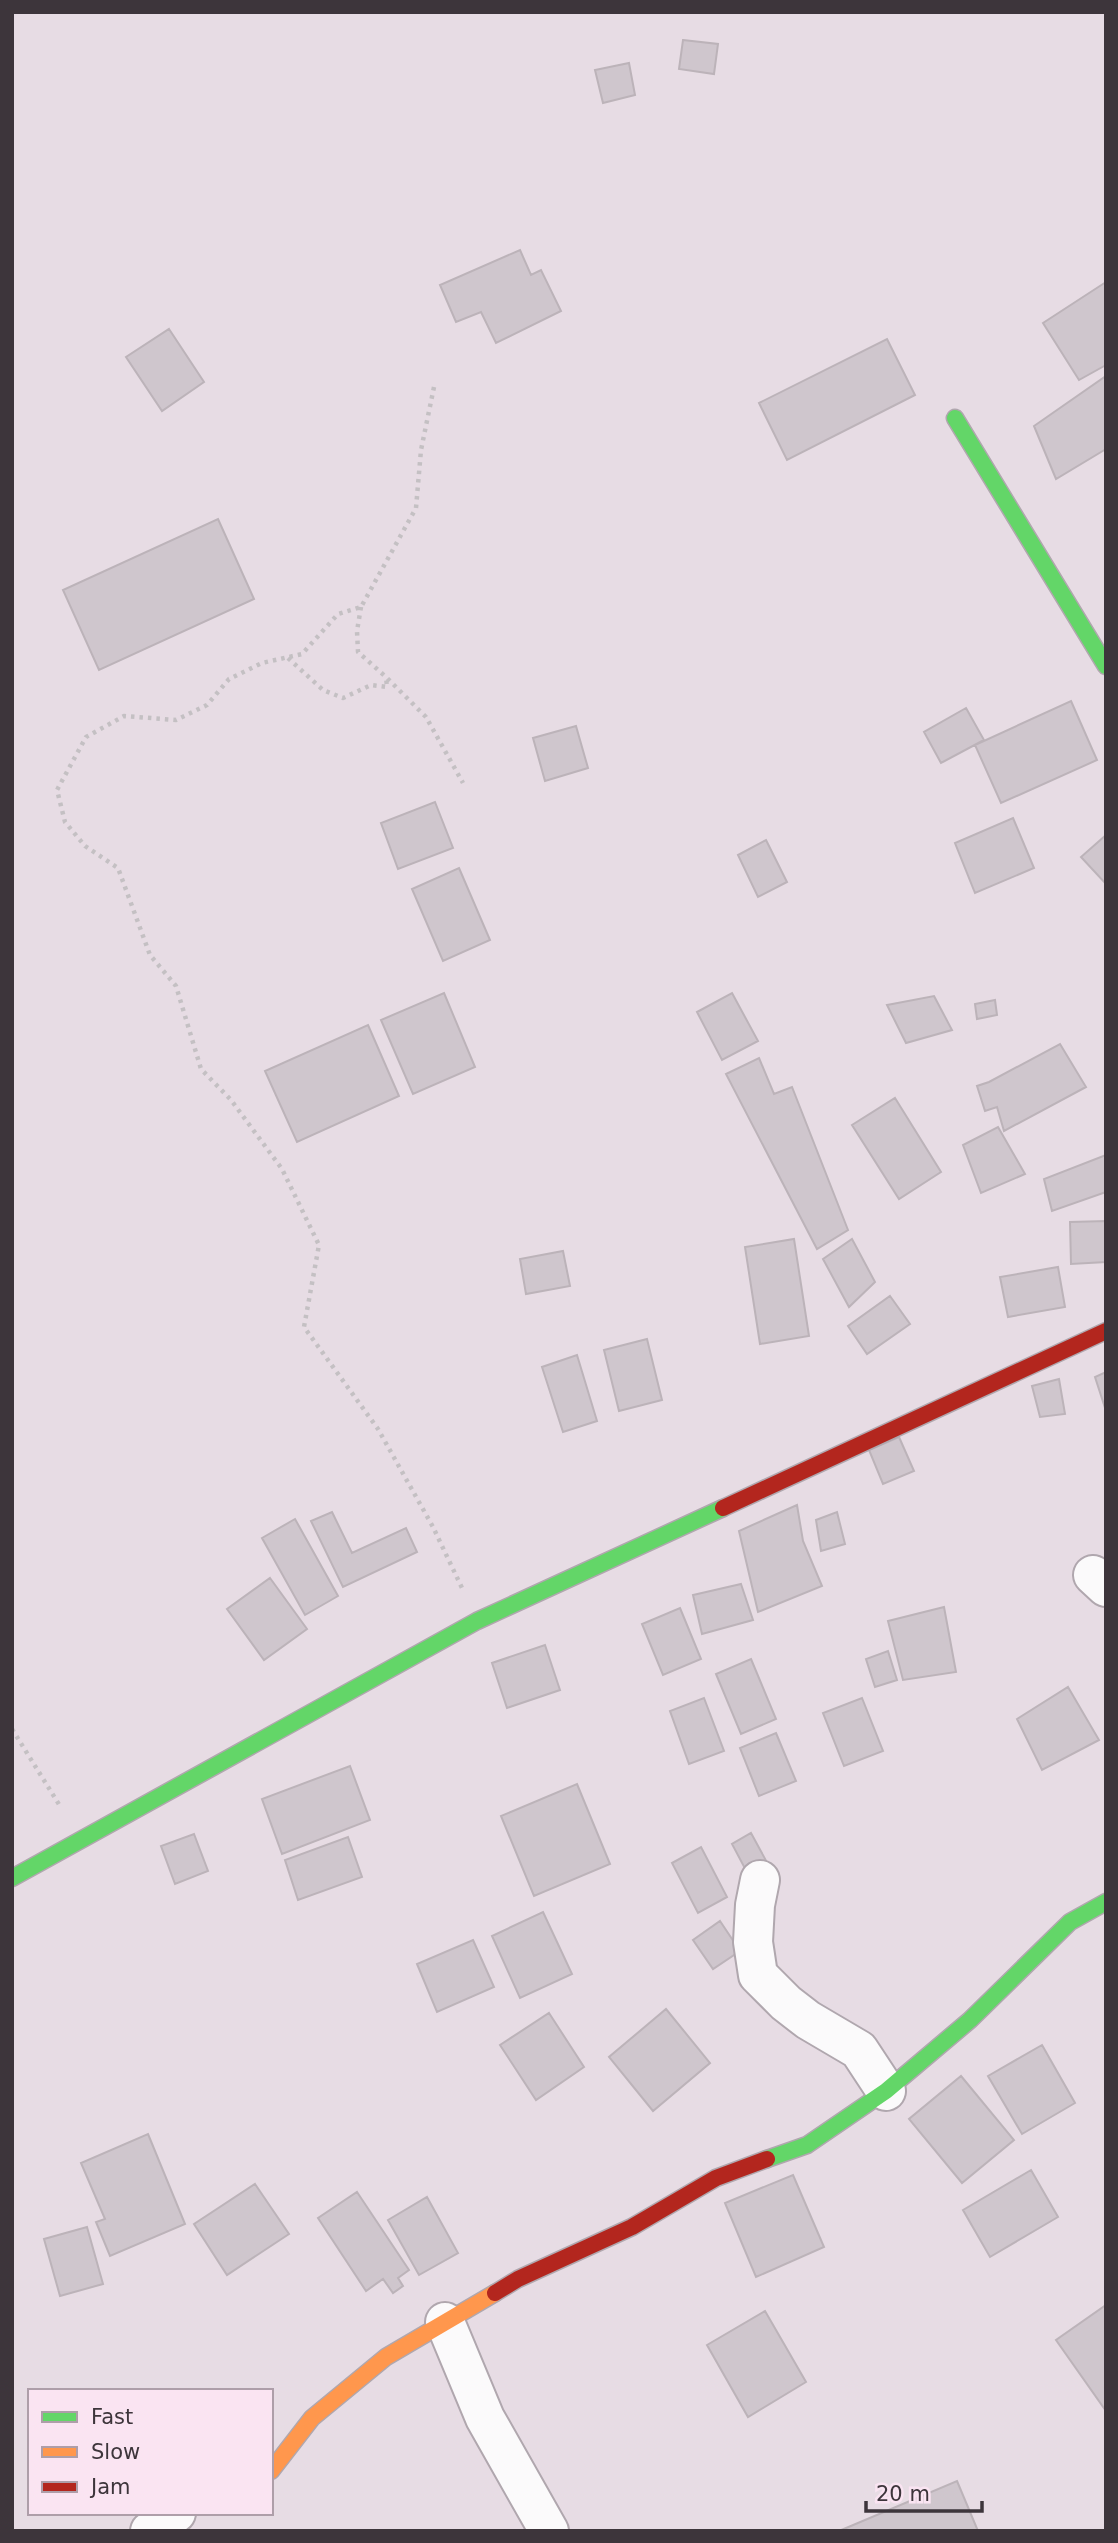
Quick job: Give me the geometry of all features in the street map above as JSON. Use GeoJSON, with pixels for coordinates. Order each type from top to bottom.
{"type":"FeatureCollection","features":[{"type":"Feature","properties":{"kind":"street"},"geometry":{"type":"LineString","coordinates":[[955,418],[1106,666]]}},
{"type":"Feature","properties":{"kind":"street"},"geometry":{"type":"LineString","coordinates":[[12,1878],[477,1620],[1106,1331]]}},
{"type":"Feature","properties":{"kind":"street"},"geometry":{"type":"LineString","coordinates":[[760,1880],[755,1905],[753,1942],[758,1975],[808,2020],[859,2050],[886,2091]]}},
{"type":"Feature","properties":{"kind":"street"},"geometry":{"type":"LineString","coordinates":[[273,2468],[312,2418],[386,2357],[518,2279],[632,2227],[716,2178],[807,2145],[886,2091],[970,2020],[1070,1922],[1106,1902]]}},
{"type":"Feature","properties":{"kind":"street"},"geometry":{"type":"LineString","coordinates":[[445,2322],[485,2418],[549,2531]]}},
{"type":"Feature","properties":{"kind":"street"},"geometry":{"type":"LineString","coordinates":[[150,2531],[173,2515]]}},
{"type":"Feature","properties":{"kind":"path"},"geometry":{"type":"LineString","coordinates":[[433,387],[421,450],[416,508],[361,607],[357,631],[358,652],[426,717],[463,783]]}},
{"type":"Feature","properties":{"kind":"path"},"geometry":{"type":"LineString","coordinates":[[361,607],[338,614],[302,654],[262,663],[229,680],[207,705],[176,720],[124,716],[86,737],[57,790],[65,822],[85,846],[118,868],[150,956],[176,986],[201,1069],[230,1100],[282,1169],[319,1245],[304,1327],[378,1429],[433,1527],[477,1620]]}},
{"type":"Feature","properties":{"kind":"path"},"geometry":{"type":"LineString","coordinates":[[287,657],[323,690],[343,698],[371,685],[387,687],[386,677]]}},
{"type":"Feature","properties":{"kind":"path"},"geometry":{"type":"LineString","coordinates":[[12,1729],[81,1840]]}},
{"type":"Feature","properties":{"kind":"building"},"geometry":{"type":"Polygon","coordinates":[[[683,40],[718,44],[714,74],[679,69],[683,40]]]}},
{"type":"Feature","properties":{"kind":"building"},"geometry":{"type":"Polygon","coordinates":[[[629,63],[635,95],[603,103],[595,70],[629,63]]]}},
{"type":"Feature","properties":{"kind":"building"},"geometry":{"type":"Polygon","coordinates":[[[520,250],[531,275],[541,270],[561,311],[496,343],[481,312],[456,322],[440,285],[520,250]]]}},
{"type":"Feature","properties":{"kind":"building"},"geometry":{"type":"Polygon","coordinates":[[[1106,282],[1106,365],[1079,380],[1043,323],[1106,282]]]}},
{"type":"Feature","properties":{"kind":"building"},"geometry":{"type":"Polygon","coordinates":[[[169,329],[204,382],[162,411],[126,357],[169,329]]]}},
{"type":"Feature","properties":{"kind":"building"},"geometry":{"type":"Polygon","coordinates":[[[887,339],[915,395],[787,460],[759,403],[887,339]]]}},
{"type":"Feature","properties":{"kind":"building"},"geometry":{"type":"Polygon","coordinates":[[[1106,376],[1106,449],[1056,479],[1034,426],[1106,376]]]}},
{"type":"Feature","properties":{"kind":"building"},"geometry":{"type":"Polygon","coordinates":[[[218,519],[254,599],[99,670],[63,590],[218,519]]]}},
{"type":"Feature","properties":{"kind":"building"},"geometry":{"type":"Polygon","coordinates":[[[1071,701],[1097,760],[1001,803],[975,745],[1071,701]]]}},
{"type":"Feature","properties":{"kind":"building"},"geometry":{"type":"Polygon","coordinates":[[[966,708],[984,740],[941,763],[924,732],[966,708]]]}},
{"type":"Feature","properties":{"kind":"building"},"geometry":{"type":"Polygon","coordinates":[[[576,726],[588,768],[545,781],[533,738],[576,726]]]}},
{"type":"Feature","properties":{"kind":"building"},"geometry":{"type":"Polygon","coordinates":[[[435,802],[453,848],[398,869],[381,823],[435,802]]]}},
{"type":"Feature","properties":{"kind":"building"},"geometry":{"type":"Polygon","coordinates":[[[1013,818],[1034,868],[975,893],[955,843],[1013,818]]]}},
{"type":"Feature","properties":{"kind":"building"},"geometry":{"type":"Polygon","coordinates":[[[1106,835],[1106,884],[1081,857],[1106,835]]]}},
{"type":"Feature","properties":{"kind":"building"},"geometry":{"type":"Polygon","coordinates":[[[766,840],[787,882],[758,897],[738,855],[766,840]]]}},
{"type":"Feature","properties":{"kind":"building"},"geometry":{"type":"Polygon","coordinates":[[[459,868],[490,940],[443,961],[412,889],[459,868]]]}},
{"type":"Feature","properties":{"kind":"building"},"geometry":{"type":"Polygon","coordinates":[[[444,993],[475,1067],[413,1094],[381,1020],[444,993]]]}},
{"type":"Feature","properties":{"kind":"building"},"geometry":{"type":"Polygon","coordinates":[[[732,993],[758,1041],[722,1060],[697,1012],[732,993]]]}},
{"type":"Feature","properties":{"kind":"building"},"geometry":{"type":"Polygon","coordinates":[[[934,996],[952,1030],[906,1043],[887,1005],[934,996]]]}},
{"type":"Feature","properties":{"kind":"building"},"geometry":{"type":"Polygon","coordinates":[[[995,1000],[997,1015],[977,1019],[975,1004],[995,1000]]]}},
{"type":"Feature","properties":{"kind":"building"},"geometry":{"type":"Polygon","coordinates":[[[368,1025],[399,1096],[297,1142],[265,1071],[368,1025]]]}},
{"type":"Feature","properties":{"kind":"building"},"geometry":{"type":"Polygon","coordinates":[[[1060,1044],[1086,1087],[1004,1131],[997,1107],[985,1111],[977,1086],[1060,1044]]]}},
{"type":"Feature","properties":{"kind":"building"},"geometry":{"type":"Polygon","coordinates":[[[759,1058],[774,1094],[792,1087],[848,1230],[817,1249],[726,1074],[759,1058]]]}},
{"type":"Feature","properties":{"kind":"building"},"geometry":{"type":"Polygon","coordinates":[[[895,1098],[941,1172],[899,1199],[852,1125],[895,1098]]]}},
{"type":"Feature","properties":{"kind":"building"},"geometry":{"type":"Polygon","coordinates":[[[998,1127],[1025,1174],[981,1193],[963,1145],[998,1127]]]}},
{"type":"Feature","properties":{"kind":"building"},"geometry":{"type":"Polygon","coordinates":[[[1106,1155],[1106,1192],[1052,1211],[1044,1179],[1106,1155]]]}},
{"type":"Feature","properties":{"kind":"building"},"geometry":{"type":"Polygon","coordinates":[[[1106,1221],[1106,1262],[1071,1264],[1070,1222],[1106,1221]]]}},
{"type":"Feature","properties":{"kind":"building"},"geometry":{"type":"Polygon","coordinates":[[[794,1239],[809,1336],[760,1344],[745,1247],[794,1239]]]}},
{"type":"Feature","properties":{"kind":"building"},"geometry":{"type":"Polygon","coordinates":[[[852,1239],[875,1282],[849,1307],[823,1259],[852,1239]]]}},
{"type":"Feature","properties":{"kind":"building"},"geometry":{"type":"Polygon","coordinates":[[[563,1251],[570,1286],[526,1294],[520,1259],[563,1251]]]}},
{"type":"Feature","properties":{"kind":"building"},"geometry":{"type":"Polygon","coordinates":[[[1058,1267],[1065,1307],[1008,1317],[1000,1277],[1058,1267]]]}},
{"type":"Feature","properties":{"kind":"building"},"geometry":{"type":"Polygon","coordinates":[[[890,1296],[910,1324],[867,1354],[848,1326],[890,1296]]]}},
{"type":"Feature","properties":{"kind":"building"},"geometry":{"type":"Polygon","coordinates":[[[647,1339],[662,1400],[619,1411],[604,1350],[647,1339]]]}},
{"type":"Feature","properties":{"kind":"building"},"geometry":{"type":"Polygon","coordinates":[[[577,1355],[597,1421],[563,1432],[542,1367],[577,1355]]]}},
{"type":"Feature","properties":{"kind":"building"},"geometry":{"type":"Polygon","coordinates":[[[1106,1372],[1106,1411],[1095,1377],[1106,1372]]]}},
{"type":"Feature","properties":{"kind":"building"},"geometry":{"type":"Polygon","coordinates":[[[1059,1379],[1065,1414],[1040,1417],[1032,1386],[1059,1379]]]}},
{"type":"Feature","properties":{"kind":"building"},"geometry":{"type":"Polygon","coordinates":[[[899,1437],[914,1471],[883,1484],[869,1450],[899,1437]]]}},
{"type":"Feature","properties":{"kind":"building"},"geometry":{"type":"Polygon","coordinates":[[[797,1505],[803,1541],[822,1586],[758,1612],[739,1531],[797,1505]]]}},
{"type":"Feature","properties":{"kind":"building"},"geometry":{"type":"Polygon","coordinates":[[[332,1512],[352,1553],[406,1528],[417,1552],[343,1587],[311,1521],[332,1512]]]}},
{"type":"Feature","properties":{"kind":"building"},"geometry":{"type":"Polygon","coordinates":[[[837,1512],[845,1544],[821,1551],[816,1520],[837,1512]]]}},
{"type":"Feature","properties":{"kind":"building"},"geometry":{"type":"Polygon","coordinates":[[[295,1519],[338,1596],[305,1615],[262,1538],[295,1519]]]}},
{"type":"Feature","properties":{"kind":"building"},"geometry":{"type":"Polygon","coordinates":[[[270,1578],[307,1629],[264,1660],[227,1609],[270,1578]]]}},
{"type":"Feature","properties":{"kind":"building"},"geometry":{"type":"Polygon","coordinates":[[[741,1584],[753,1620],[702,1634],[693,1595],[741,1584]]]}},
{"type":"Feature","properties":{"kind":"building"},"geometry":{"type":"Polygon","coordinates":[[[944,1607],[956,1672],[903,1680],[888,1621],[944,1607]]]}},
{"type":"Feature","properties":{"kind":"building"},"geometry":{"type":"Polygon","coordinates":[[[680,1608],[701,1659],[663,1675],[642,1624],[680,1608]]]}},
{"type":"Feature","properties":{"kind":"building"},"geometry":{"type":"Polygon","coordinates":[[[545,1645],[560,1690],[507,1708],[492,1663],[545,1645]]]}},
{"type":"Feature","properties":{"kind":"building"},"geometry":{"type":"Polygon","coordinates":[[[888,1651],[897,1680],[875,1687],[866,1659],[888,1651]]]}},
{"type":"Feature","properties":{"kind":"building"},"geometry":{"type":"Polygon","coordinates":[[[751,1659],[776,1719],[741,1734],[716,1674],[751,1659]]]}},
{"type":"Feature","properties":{"kind":"building"},"geometry":{"type":"Polygon","coordinates":[[[1068,1687],[1099,1740],[1042,1770],[1017,1719],[1068,1687]]]}},
{"type":"Feature","properties":{"kind":"building"},"geometry":{"type":"Polygon","coordinates":[[[704,1698],[724,1751],[689,1764],[670,1711],[704,1698]]]}},
{"type":"Feature","properties":{"kind":"building"},"geometry":{"type":"Polygon","coordinates":[[[862,1698],[883,1751],[844,1766],[823,1713],[862,1698]]]}},
{"type":"Feature","properties":{"kind":"building"},"geometry":{"type":"Polygon","coordinates":[[[776,1733],[796,1781],[759,1796],[740,1748],[776,1733]]]}},
{"type":"Feature","properties":{"kind":"building"},"geometry":{"type":"Polygon","coordinates":[[[350,1766],[370,1820],[282,1854],[262,1799],[350,1766]]]}},
{"type":"Feature","properties":{"kind":"building"},"geometry":{"type":"Polygon","coordinates":[[[577,1784],[610,1864],[534,1896],[501,1816],[577,1784]]]}},
{"type":"Feature","properties":{"kind":"building"},"geometry":{"type":"Polygon","coordinates":[[[751,1833],[770,1868],[750,1878],[732,1844],[751,1833]]]}},
{"type":"Feature","properties":{"kind":"building"},"geometry":{"type":"Polygon","coordinates":[[[194,1834],[208,1871],[175,1884],[161,1846],[194,1834]]]}},
{"type":"Feature","properties":{"kind":"building"},"geometry":{"type":"Polygon","coordinates":[[[348,1837],[362,1877],[298,1900],[285,1860],[348,1837]]]}},
{"type":"Feature","properties":{"kind":"building"},"geometry":{"type":"Polygon","coordinates":[[[701,1847],[727,1897],[698,1913],[672,1863],[701,1847]]]}},
{"type":"Feature","properties":{"kind":"building"},"geometry":{"type":"Polygon","coordinates":[[[543,1912],[572,1974],[520,1998],[492,1936],[543,1912]]]}},
{"type":"Feature","properties":{"kind":"building"},"geometry":{"type":"Polygon","coordinates":[[[720,1921],[740,1951],[713,1969],[693,1940],[720,1921]]]}},
{"type":"Feature","properties":{"kind":"building"},"geometry":{"type":"Polygon","coordinates":[[[473,1940],[494,1987],[437,2012],[417,1964],[473,1940]]]}},
{"type":"Feature","properties":{"kind":"building"},"geometry":{"type":"Polygon","coordinates":[[[666,2009],[710,2063],[653,2111],[609,2057],[666,2009]]]}},
{"type":"Feature","properties":{"kind":"building"},"geometry":{"type":"Polygon","coordinates":[[[549,2013],[584,2067],[536,2100],[500,2045],[549,2013]]]}},
{"type":"Feature","properties":{"kind":"building"},"geometry":{"type":"Polygon","coordinates":[[[1042,2045],[1075,2103],[1022,2134],[988,2076],[1042,2045]]]}},
{"type":"Feature","properties":{"kind":"building"},"geometry":{"type":"Polygon","coordinates":[[[961,2076],[1014,2140],[962,2183],[909,2119],[961,2076]]]}},
{"type":"Feature","properties":{"kind":"building"},"geometry":{"type":"Polygon","coordinates":[[[148,2134],[185,2224],[110,2256],[96,2222],[105,2219],[81,2163],[148,2134]]]}},
{"type":"Feature","properties":{"kind":"building"},"geometry":{"type":"Polygon","coordinates":[[[1031,2170],[1058,2217],[990,2257],[963,2210],[1031,2170]]]}},
{"type":"Feature","properties":{"kind":"building"},"geometry":{"type":"Polygon","coordinates":[[[793,2175],[824,2247],[756,2277],[725,2203],[793,2175]]]}},
{"type":"Feature","properties":{"kind":"building"},"geometry":{"type":"Polygon","coordinates":[[[255,2184],[289,2234],[227,2275],[194,2224],[255,2184]]]}},
{"type":"Feature","properties":{"kind":"building"},"geometry":{"type":"Polygon","coordinates":[[[357,2192],[409,2270],[398,2278],[403,2286],[393,2293],[383,2279],[366,2291],[318,2218],[357,2192]]]}},
{"type":"Feature","properties":{"kind":"building"},"geometry":{"type":"Polygon","coordinates":[[[427,2197],[458,2253],[419,2275],[388,2220],[427,2197]]]}},
{"type":"Feature","properties":{"kind":"building"},"geometry":{"type":"Polygon","coordinates":[[[87,2227],[103,2284],[60,2296],[44,2239],[87,2227]]]}},
{"type":"Feature","properties":{"kind":"building"},"geometry":{"type":"Polygon","coordinates":[[[1106,2305],[1106,2411],[1056,2340],[1106,2305]]]}},
{"type":"Feature","properties":{"kind":"building"},"geometry":{"type":"Polygon","coordinates":[[[765,2311],[806,2382],[748,2417],[707,2345],[765,2311]]]}},
{"type":"Feature","properties":{"kind":"building"},"geometry":{"type":"Polygon","coordinates":[[[957,2481],[978,2531],[839,2531],[957,2481]]]}},
{"type":"Feature","properties":{"kind":"traffic: fast"},"geometry":{"type":"LineString","coordinates":[[955,418],[1106,666]]}},
{"type":"Feature","properties":{"kind":"traffic: fast"},"geometry":{"type":"LineString","coordinates":[[12,1878],[477,1621],[723,1508]]}},
{"type":"Feature","properties":{"kind":"traffic: fast"},"geometry":{"type":"LineString","coordinates":[[767,2159],[807,2145],[886,2091],[970,2020],[1070,1922],[1106,1902]]}},
{"type":"Feature","properties":{"kind":"traffic: slow"},"geometry":{"type":"LineString","coordinates":[[273,2468],[312,2418],[386,2357],[495,2293]]}},
{"type":"Feature","properties":{"kind":"traffic: jam"},"geometry":{"type":"LineString","coordinates":[[723,1508],[1106,1331]]}},
{"type":"Feature","properties":{"kind":"traffic: jam"},"geometry":{"type":"LineString","coordinates":[[495,2293],[518,2279],[632,2227],[716,2178],[767,2159]]}}]}
